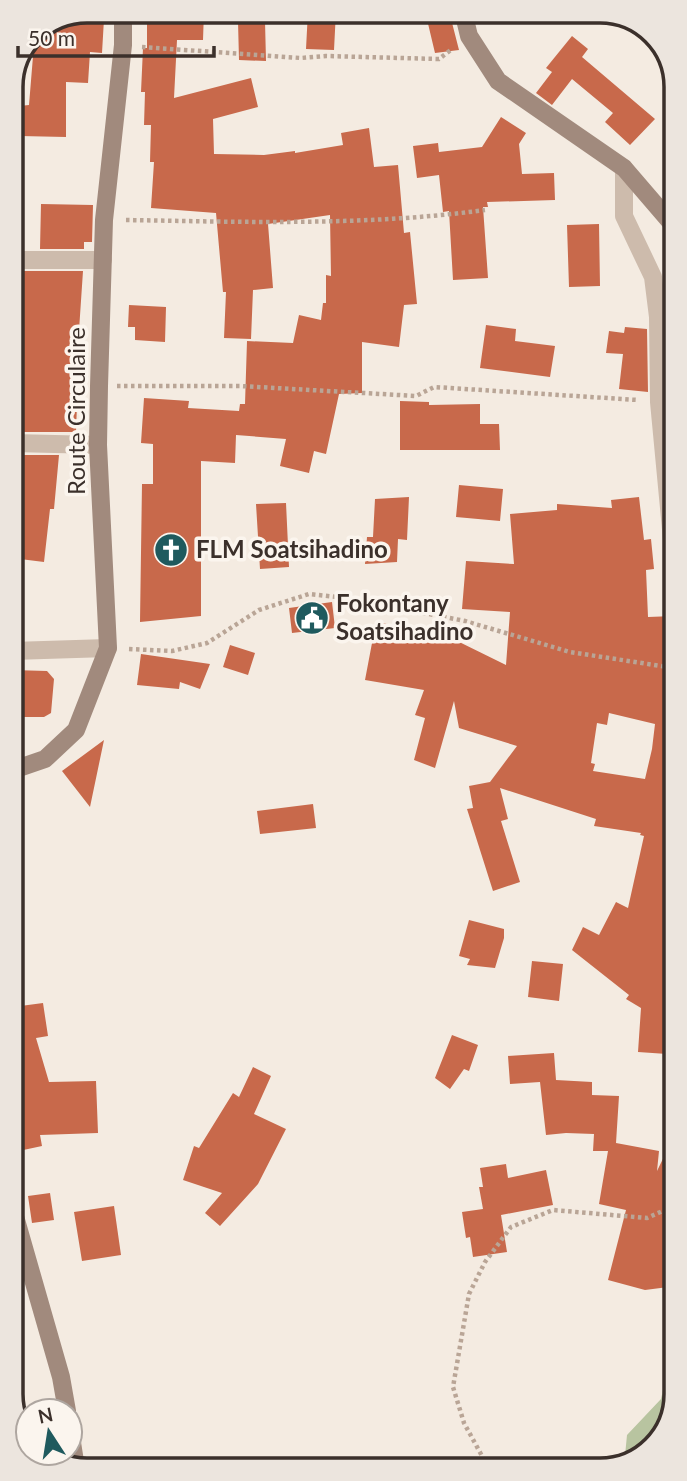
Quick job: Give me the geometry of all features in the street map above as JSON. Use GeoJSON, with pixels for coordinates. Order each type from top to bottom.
{"type":"FeatureCollection","features":[{"type":"Feature","properties":{"kind":"street","name":"Route Circulaire"},"geometry":{"type":"LineString","coordinates":[[23,767],[45,759],[76,730],[108,648],[98,444],[99,386],[104,220],[123,45],[123,23]]}},
{"type":"Feature","properties":{"kind":"street"},"geometry":{"type":"LineString","coordinates":[[466,23],[469,36],[498,81],[624,167],[664,214]]}},
{"type":"Feature","properties":{"kind":"street"},"geometry":{"type":"LineString","coordinates":[[624,167],[624,216],[653,277],[658,317],[659,402],[664,455]]}},
{"type":"Feature","properties":{"kind":"street"},"geometry":{"type":"LineString","coordinates":[[23,260],[103,260]]}},
{"type":"Feature","properties":{"kind":"street"},"geometry":{"type":"LineString","coordinates":[[23,443],[98,444]]}},
{"type":"Feature","properties":{"kind":"street"},"geometry":{"type":"LineString","coordinates":[[23,651],[108,648]]}},
{"type":"Feature","properties":{"kind":"street"},"geometry":{"type":"LineString","coordinates":[[23,1244],[65,1397]]}},
{"type":"Feature","properties":{"kind":"path"},"geometry":{"type":"LineString","coordinates":[[123,45],[301,58],[326,56],[439,59],[469,36]]}},
{"type":"Feature","properties":{"kind":"path"},"geometry":{"type":"LineString","coordinates":[[104,220],[282,223],[423,218],[485,210]]}},
{"type":"Feature","properties":{"kind":"path"},"geometry":{"type":"LineString","coordinates":[[99,386],[240,386],[416,396],[434,387],[611,397]]}},
{"type":"Feature","properties":{"kind":"path"},"geometry":{"type":"LineString","coordinates":[[108,648],[172,651],[207,643],[259,610],[309,594],[346,598],[465,621],[570,653],[664,667]]}},
{"type":"Feature","properties":{"kind":"path"},"geometry":{"type":"LineString","coordinates":[[483,1458],[464,1423],[453,1387],[469,1294],[485,1262],[511,1227],[553,1210],[648,1218],[664,1211]]}},
{"type":"Feature","properties":{"kind":"green space"},"geometry":{"type":"Polygon","coordinates":[[[664,1386],[663,1407],[658,1422],[639,1445],[625,1453],[627,1435],[661,1399],[664,1386]]]}},
{"type":"Feature","properties":{"kind":"building"},"geometry":{"type":"Polygon","coordinates":[[[104,23],[102,53],[90,52],[88,83],[66,82],[66,137],[23,136],[23,106],[29,105],[33,52],[36,48],[55,31],[66,26],[104,23]]]}},
{"type":"Feature","properties":{"kind":"building"},"geometry":{"type":"Polygon","coordinates":[[[147,23],[204,23],[203,40],[177,40],[174,98],[251,78],[258,107],[213,119],[214,154],[295,153],[343,145],[341,133],[369,128],[374,167],[398,165],[404,233],[410,232],[417,304],[404,305],[399,347],[362,342],[362,393],[339,394],[326,454],[314,451],[309,473],[280,466],[286,439],[236,435],[235,463],[201,461],[201,616],[140,622],[142,484],[153,484],[153,444],[141,443],[144,398],[189,401],[188,408],[239,411],[240,404],[245,404],[247,341],[293,343],[299,315],[321,320],[323,303],[326,303],[326,275],[331,276],[330,215],[268,224],[273,288],[253,290],[251,339],[224,338],[226,292],[223,292],[216,213],[151,208],[154,162],[150,162],[151,125],[144,125],[145,92],[141,92],[143,48],[147,48],[147,23]]]}},
{"type":"Feature","properties":{"kind":"building"},"geometry":{"type":"Polygon","coordinates":[[[238,23],[265,23],[266,61],[239,60],[238,23]]]}},
{"type":"Feature","properties":{"kind":"building"},"geometry":{"type":"Polygon","coordinates":[[[307,23],[335,23],[334,50],[306,49],[307,23]]]}},
{"type":"Feature","properties":{"kind":"building"},"geometry":{"type":"Polygon","coordinates":[[[428,23],[452,23],[459,50],[435,53],[428,23]]]}},
{"type":"Feature","properties":{"kind":"building"},"geometry":{"type":"Polygon","coordinates":[[[572,36],[588,49],[582,57],[655,119],[630,145],[605,122],[613,113],[572,79],[552,105],[536,93],[552,72],[546,68],[572,36]]]}},
{"type":"Feature","properties":{"kind":"building"},"geometry":{"type":"Polygon","coordinates":[[[501,117],[526,133],[519,144],[522,174],[554,173],[555,200],[487,202],[488,207],[483,207],[488,278],[453,280],[449,211],[443,212],[439,175],[417,178],[413,146],[438,143],[439,152],[482,147],[501,117]]]}},
{"type":"Feature","properties":{"kind":"building"},"geometry":{"type":"Polygon","coordinates":[[[41,204],[93,205],[92,242],[84,242],[84,249],[40,249],[41,204]]]}},
{"type":"Feature","properties":{"kind":"building"},"geometry":{"type":"Polygon","coordinates":[[[599,224],[600,286],[569,287],[567,225],[599,224]]]}},
{"type":"Feature","properties":{"kind":"building"},"geometry":{"type":"Polygon","coordinates":[[[23,271],[83,271],[76,375],[76,432],[23,432],[23,271]]]}},
{"type":"Feature","properties":{"kind":"building"},"geometry":{"type":"Polygon","coordinates":[[[129,305],[166,307],[165,342],[135,340],[135,327],[128,327],[129,305]]]}},
{"type":"Feature","properties":{"kind":"building"},"geometry":{"type":"Polygon","coordinates":[[[486,325],[516,329],[515,341],[555,346],[550,377],[480,368],[486,325]]]}},
{"type":"Feature","properties":{"kind":"building"},"geometry":{"type":"Polygon","coordinates":[[[625,327],[647,329],[648,392],[619,389],[623,354],[606,353],[609,331],[624,333],[625,327]]]}},
{"type":"Feature","properties":{"kind":"building"},"geometry":{"type":"Polygon","coordinates":[[[400,401],[429,402],[429,405],[480,404],[480,424],[499,424],[500,450],[400,450],[400,401]]]}},
{"type":"Feature","properties":{"kind":"building"},"geometry":{"type":"Polygon","coordinates":[[[23,455],[59,455],[54,509],[50,509],[44,562],[23,559],[23,455]]]}},
{"type":"Feature","properties":{"kind":"building"},"geometry":{"type":"Polygon","coordinates":[[[459,485],[503,489],[500,521],[456,517],[459,485]]]}},
{"type":"Feature","properties":{"kind":"building"},"geometry":{"type":"Polygon","coordinates":[[[409,497],[407,540],[398,539],[397,562],[365,564],[367,537],[373,537],[375,499],[409,497]]]}},
{"type":"Feature","properties":{"kind":"building"},"geometry":{"type":"Polygon","coordinates":[[[639,497],[644,540],[651,539],[654,569],[646,570],[648,617],[664,616],[664,1054],[638,1052],[641,1008],[626,999],[629,995],[572,950],[583,927],[599,935],[616,902],[628,908],[644,836],[640,835],[641,833],[594,826],[596,819],[500,788],[508,819],[501,821],[520,882],[493,891],[467,809],[473,808],[469,786],[490,782],[517,746],[459,728],[454,701],[435,768],[414,760],[425,718],[415,715],[424,690],[365,680],[376,622],[445,635],[506,665],[510,612],[462,609],[466,561],[514,564],[510,514],[557,510],[557,504],[612,508],[611,500],[639,497]],[[609,713],[607,725],[597,723],[591,763],[595,764],[593,771],[645,779],[655,724],[609,713]]]}},
{"type":"Feature","properties":{"kind":"building"},"geometry":{"type":"Polygon","coordinates":[[[286,503],[289,567],[260,569],[256,504],[286,503]]]}},
{"type":"Feature","properties":{"kind":"building","name":"Fokontany Soatsihadino"},"geometry":{"type":"Polygon","coordinates":[[[332,602],[335,628],[292,633],[289,608],[332,602]]]}},
{"type":"Feature","properties":{"kind":"building"},"geometry":{"type":"Polygon","coordinates":[[[230,645],[255,653],[248,675],[223,667],[230,645]]]}},
{"type":"Feature","properties":{"kind":"building"},"geometry":{"type":"Polygon","coordinates":[[[141,654],[210,664],[200,689],[180,682],[179,689],[137,685],[141,654]]]}},
{"type":"Feature","properties":{"kind":"building"},"geometry":{"type":"Polygon","coordinates":[[[23,670],[47,671],[54,679],[51,713],[44,717],[23,717],[23,670]]]}},
{"type":"Feature","properties":{"kind":"building"},"geometry":{"type":"Polygon","coordinates":[[[104,740],[90,807],[62,771],[104,740]]]}},
{"type":"Feature","properties":{"kind":"building"},"geometry":{"type":"Polygon","coordinates":[[[313,804],[316,828],[260,834],[257,811],[313,804]]]}},
{"type":"Feature","properties":{"kind":"building"},"geometry":{"type":"Polygon","coordinates":[[[469,920],[504,929],[495,968],[467,965],[470,959],[459,956],[469,920]]]}},
{"type":"Feature","properties":{"kind":"building"},"geometry":{"type":"Polygon","coordinates":[[[532,961],[563,964],[559,1001],[528,997],[532,961]]]}},
{"type":"Feature","properties":{"kind":"building"},"geometry":{"type":"Polygon","coordinates":[[[43,1003],[48,1036],[36,1038],[49,1082],[96,1081],[98,1133],[40,1135],[42,1146],[23,1150],[23,1006],[43,1003]]]}},
{"type":"Feature","properties":{"kind":"building"},"geometry":{"type":"Polygon","coordinates":[[[452,1035],[478,1045],[469,1071],[464,1069],[450,1089],[435,1078],[452,1035]]]}},
{"type":"Feature","properties":{"kind":"building"},"geometry":{"type":"Polygon","coordinates":[[[554,1053],[556,1080],[592,1082],[592,1095],[619,1096],[616,1143],[659,1151],[657,1171],[664,1157],[664,1288],[645,1290],[608,1280],[626,1210],[599,1204],[608,1151],[593,1151],[594,1134],[546,1135],[540,1082],[510,1084],[508,1056],[554,1053]]]}},
{"type":"Feature","properties":{"kind":"building"},"geometry":{"type":"Polygon","coordinates":[[[253,1067],[271,1076],[254,1114],[286,1129],[258,1184],[220,1226],[205,1213],[222,1193],[183,1180],[194,1146],[199,1148],[233,1093],[239,1097],[253,1067]]]}},
{"type":"Feature","properties":{"kind":"building"},"geometry":{"type":"Polygon","coordinates":[[[506,1164],[508,1178],[546,1170],[553,1205],[501,1215],[507,1252],[473,1257],[470,1237],[466,1238],[462,1212],[483,1209],[479,1187],[483,1187],[480,1168],[506,1164]]]}},
{"type":"Feature","properties":{"kind":"building"},"geometry":{"type":"Polygon","coordinates":[[[50,1193],[54,1220],[32,1223],[28,1196],[50,1193]]]}},
{"type":"Feature","properties":{"kind":"building"},"geometry":{"type":"Polygon","coordinates":[[[114,1206],[121,1255],[82,1261],[74,1212],[114,1206]]]}},
{"type":"Feature","properties":{"kind":"place","name":"FLM Soatsihadino"},"geometry":{"type":"Point","coordinates":[171,550]}},
{"type":"Feature","properties":{"kind":"place","name":"Fokontany Soatsihadino"},"geometry":{"type":"Point","coordinates":[312,618]}}]}
